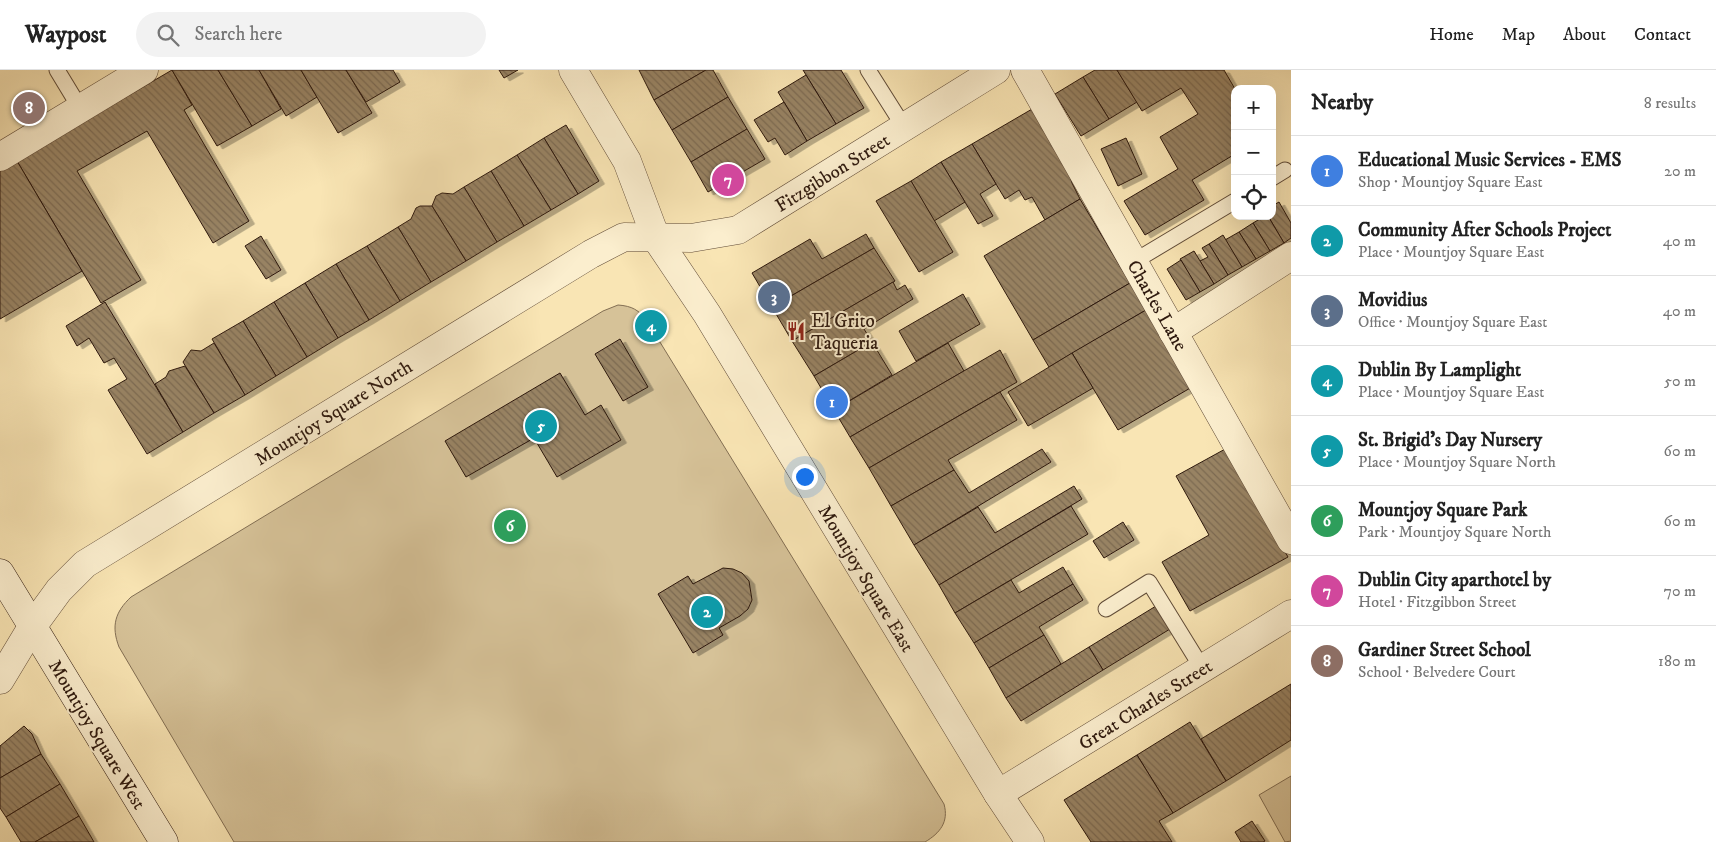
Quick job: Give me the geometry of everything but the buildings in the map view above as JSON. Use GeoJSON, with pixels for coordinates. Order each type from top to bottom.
{"type":"FeatureCollection","features":[{"type":"Feature","properties":{"kind":"street"},"geometry":{"type":"LineString","coordinates":[[0,157],[144,70]]}},
{"type":"Feature","properties":{"kind":"street","name":"Mountjoy Square East"},"geometry":{"type":"LineString","coordinates":[[572,70],[627,161],[656,238],[707,314],[998,794],[1030,842]]}},
{"type":"Feature","properties":{"kind":"street","name":"Fitzgibbon Street"},"geometry":{"type":"LineString","coordinates":[[656,238],[691,238],[738,230],[996,70]]}},
{"type":"Feature","properties":{"kind":"street","name":"Charles Lane"},"geometry":{"type":"LineString","coordinates":[[1025,70],[1291,540]]}},
{"type":"Feature","properties":{"kind":"street","name":"Mountjoy Square North"},"geometry":{"type":"LineString","coordinates":[[0,680],[32,627],[65,583],[86,564],[591,254],[624,237],[656,238]]}},
{"type":"Feature","properties":{"kind":"street"},"geometry":{"type":"LineString","coordinates":[[1173,332],[1291,256]]}},
{"type":"Feature","properties":{"kind":"street","name":"Mountjoy Square West"},"geometry":{"type":"LineString","coordinates":[[0,573],[164,842]]}},
{"type":"Feature","properties":{"kind":"street","name":"Great Charles Street"},"geometry":{"type":"LineString","coordinates":[[998,794],[1291,614]]}},
{"type":"Feature","properties":{"kind":"lane"},"geometry":{"type":"LineString","coordinates":[[57,70],[80,108]]}},
{"type":"Feature","properties":{"kind":"lane"},"geometry":{"type":"LineString","coordinates":[[868,70],[904,127]]}},
{"type":"Feature","properties":{"kind":"lane"},"geometry":{"type":"LineString","coordinates":[[1276,176],[1286,170]]}},
{"type":"Feature","properties":{"kind":"lane"},"geometry":{"type":"LineString","coordinates":[[1133,262],[1231,203]]}},
{"type":"Feature","properties":{"kind":"lane"},"geometry":{"type":"LineString","coordinates":[[1106,609],[1149,582],[1202,668]]}},
{"type":"Feature","properties":{"kind":"shaded area"},"geometry":{"type":"Polygon","coordinates":[[[618,305],[635,309],[647,321],[944,804],[944,822],[939,831],[925,842],[234,842],[119,647],[115,626],[121,608],[131,597],[603,311],[618,305]]]}},
{"type":"Feature","properties":{"kind":"shaded area"},"geometry":{"type":"Polygon","coordinates":[[[1291,776],[1291,841],[1285,842],[1259,795],[1291,776]]]}},
{"type":"Feature","properties":{"kind":"place","name":"Gardiner Street School"},"geometry":{"type":"Point","coordinates":[29,108]}},
{"type":"Feature","properties":{"kind":"place","name":"Dublin City aparthotel by"},"geometry":{"type":"Point","coordinates":[728,180]}},
{"type":"Feature","properties":{"kind":"place","name":"Movidius"},"geometry":{"type":"Point","coordinates":[774,297]}},
{"type":"Feature","properties":{"kind":"place","name":"Dublin By Lamplight"},"geometry":{"type":"Point","coordinates":[651,326]}},
{"type":"Feature","properties":{"kind":"place","name":"El Grito Taqueria"},"geometry":{"type":"Point","coordinates":[796,331]}},
{"type":"Feature","properties":{"kind":"place","name":"Educational Music Services - EMS"},"geometry":{"type":"Point","coordinates":[832,402]}},
{"type":"Feature","properties":{"kind":"place","name":"St. Brigid's Day Nursery"},"geometry":{"type":"Point","coordinates":[541,426]}},
{"type":"Feature","properties":{"kind":"place","name":"Mountjoy Square Park"},"geometry":{"type":"Point","coordinates":[510,526]}},
{"type":"Feature","properties":{"kind":"place","name":"Community After Schools Project"},"geometry":{"type":"Point","coordinates":[707,612]}}]}
